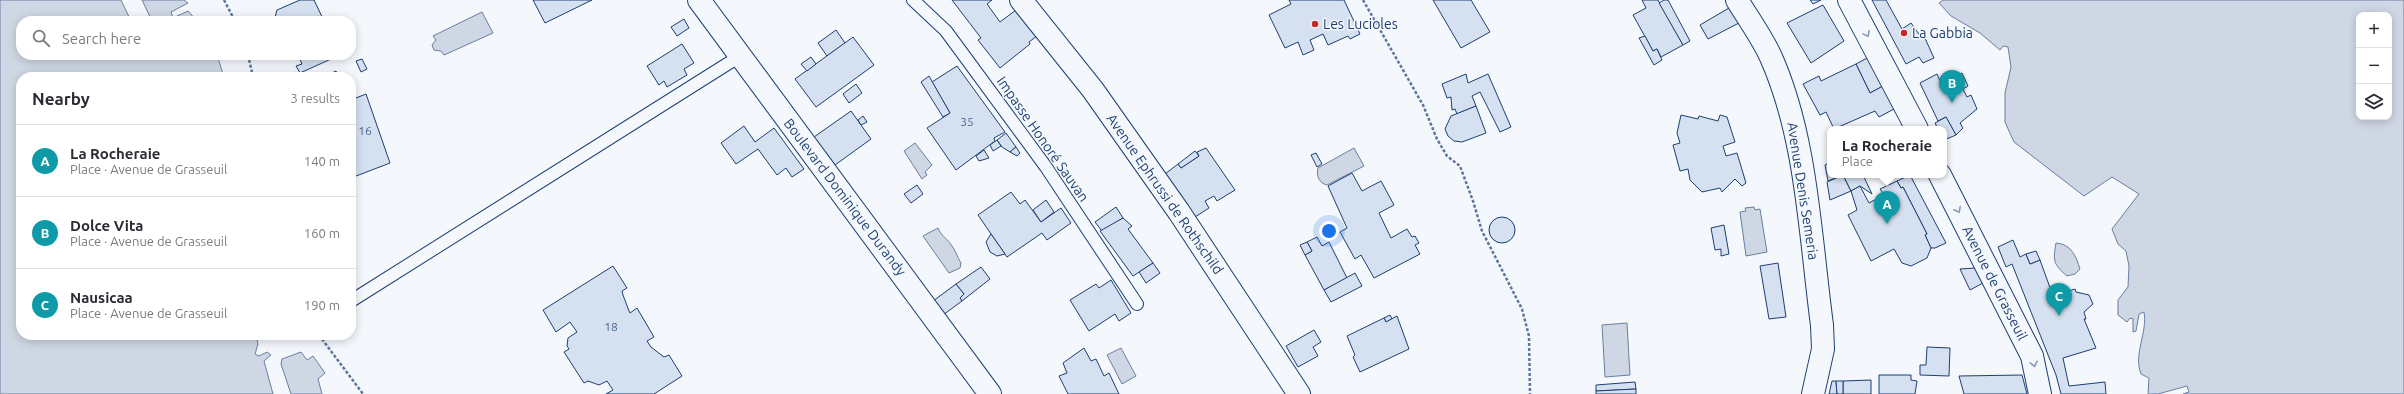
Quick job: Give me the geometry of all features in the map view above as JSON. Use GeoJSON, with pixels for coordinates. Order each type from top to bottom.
{"type":"FeatureCollection","features":[{"type":"Feature","properties":{"kind":"street","name":"Boulevard Dominique Durandy"},"geometry":{"type":"LineString","coordinates":[[699,0],[990,394]]}},
{"type":"Feature","properties":{"kind":"street","name":"Avenue Ephrussi de Rothschild"},"geometry":{"type":"LineString","coordinates":[[1021,0],[1093,90],[1170,199],[1299,394]]}},
{"type":"Feature","properties":{"kind":"street","name":"Avenue Denis Semeria"},"geometry":{"type":"LineString","coordinates":[[1737,0],[1769,53],[1785,93],[1797,137],[1822,325],[1823,349],[1813,394]]}},
{"type":"Feature","properties":{"kind":"street"},"geometry":{"type":"LineString","coordinates":[[1848,0],[1915,126]]}},
{"type":"Feature","properties":{"kind":"street","name":"Avenue de Grasseuil"},"geometry":{"type":"LineString","coordinates":[[1942,178],[2032,356],[2040,394]]}},
{"type":"Feature","properties":{"kind":"lane","name":"Impasse Honoré Sauvan"},"geometry":{"type":"LineString","coordinates":[[913,0],[946,31],[1046,168],[1138,304]]}},
{"type":"Feature","properties":{"kind":"lane"},"geometry":{"type":"LineString","coordinates":[[356,298],[740,56]]}},
{"type":"Feature","properties":{"kind":"path"},"geometry":{"type":"LineString","coordinates":[[224,0],[232,16]]}},
{"type":"Feature","properties":{"kind":"path"},"geometry":{"type":"LineString","coordinates":[[1363,0],[1423,105],[1437,138],[1447,156],[1460,166],[1482,230],[1522,310],[1529,336],[1530,394]]}},
{"type":"Feature","properties":{"kind":"path"},"geometry":{"type":"LineString","coordinates":[[249,60],[252,72]]}},
{"type":"Feature","properties":{"kind":"path"},"geometry":{"type":"LineString","coordinates":[[323,340],[363,394]]}},
{"type":"Feature","properties":{"kind":"shaded area"},"geometry":{"type":"Polygon","coordinates":[[[0,0],[121,0],[129,16],[16,16],[16,60],[219,60],[222,72],[16,72],[16,340],[257,340],[258,344],[255,354],[259,356],[267,352],[271,355],[264,361],[273,394],[0,394],[0,0]]]}},
{"type":"Feature","properties":{"kind":"shaded area"},"geometry":{"type":"Polygon","coordinates":[[[142,0],[184,0],[188,3],[171,12],[172,16],[150,16],[142,0]]]}},
{"type":"Feature","properties":{"kind":"shaded area"},"geometry":{"type":"Polygon","coordinates":[[[1943,0],[2404,0],[2404,394],[2183,394],[2189,392],[2187,386],[2158,394],[2148,394],[2149,378],[2141,374],[2139,366],[2139,351],[2145,320],[2144,312],[2139,314],[2136,331],[2133,332],[2133,319],[2130,318],[2127,322],[2118,315],[2118,300],[2128,287],[2129,266],[2126,251],[2118,244],[2112,229],[2139,194],[2112,177],[2084,196],[2014,142],[2005,122],[2005,93],[2011,67],[2008,47],[2003,46],[2000,50],[1980,33],[1951,16],[1939,3],[1943,0]]]}},
{"type":"Feature","properties":{"kind":"shaded area"},"geometry":{"type":"Polygon","coordinates":[[[188,11],[192,16],[177,16],[188,11]]]}},
{"type":"Feature","properties":{"kind":"shaded area"},"geometry":{"type":"Polygon","coordinates":[[[482,12],[493,33],[444,55],[441,51],[434,50],[432,45],[436,40],[433,36],[482,12]]]}},
{"type":"Feature","properties":{"kind":"shaded area"},"geometry":{"type":"Polygon","coordinates":[[[915,143],[932,165],[925,172],[927,175],[922,179],[904,151],[915,143]]]}},
{"type":"Feature","properties":{"kind":"shaded area"},"geometry":{"type":"Polygon","coordinates":[[[1354,148],[1364,166],[1327,185],[1320,181],[1317,171],[1318,168],[1354,148]]]}},
{"type":"Feature","properties":{"kind":"shaded area"},"geometry":{"type":"Polygon","coordinates":[[[1754,207],[1755,210],[1760,209],[1767,252],[1746,256],[1740,212],[1746,211],[1745,208],[1754,207]]]}},
{"type":"Feature","properties":{"kind":"shaded area"},"geometry":{"type":"Polygon","coordinates":[[[938,228],[949,241],[961,263],[960,268],[949,273],[923,236],[938,228]]]}},
{"type":"Feature","properties":{"kind":"shaded area"},"geometry":{"type":"Polygon","coordinates":[[[2056,243],[2066,246],[2075,255],[2080,269],[2075,274],[2067,276],[2055,262],[2054,254],[2056,243]]]}},
{"type":"Feature","properties":{"kind":"shaded area"},"geometry":{"type":"Polygon","coordinates":[[[1627,323],[1630,375],[1605,377],[1602,325],[1627,323]]]}},
{"type":"Feature","properties":{"kind":"shaded area"},"geometry":{"type":"Polygon","coordinates":[[[1121,348],[1136,376],[1122,384],[1107,355],[1121,348]]]}},
{"type":"Feature","properties":{"kind":"shaded area"},"geometry":{"type":"Polygon","coordinates":[[[301,352],[307,360],[313,356],[325,373],[318,379],[322,394],[291,394],[281,364],[282,359],[301,352]]]}},
{"type":"Feature","properties":{"kind":"building"},"geometry":{"type":"Polygon","coordinates":[[[300,0],[314,0],[322,16],[275,16],[277,10],[300,0]]]}},
{"type":"Feature","properties":{"kind":"building"},"geometry":{"type":"Polygon","coordinates":[[[533,0],[592,0],[545,23],[533,0]]]}},
{"type":"Feature","properties":{"kind":"building"},"geometry":{"type":"Polygon","coordinates":[[[952,0],[992,0],[987,4],[1000,22],[1016,10],[1037,36],[1029,42],[1030,44],[1000,68],[978,40],[981,38],[952,0]]]}},
{"type":"Feature","properties":{"kind":"building","name":"Les Lucioles"},"geometry":{"type":"Polygon","coordinates":[[[1289,0],[1344,0],[1360,34],[1350,39],[1348,36],[1328,45],[1323,34],[1310,40],[1314,50],[1303,55],[1298,42],[1285,48],[1269,15],[1291,4],[1289,0]]]}},
{"type":"Feature","properties":{"kind":"building"},"geometry":{"type":"Polygon","coordinates":[[[1433,0],[1471,0],[1490,32],[1461,48],[1433,0]]]}},
{"type":"Feature","properties":{"kind":"building"},"geometry":{"type":"Polygon","coordinates":[[[1642,0],[1658,0],[1683,45],[1661,57],[1657,49],[1653,51],[1633,15],[1646,8],[1642,0]]]}},
{"type":"Feature","properties":{"kind":"building"},"geometry":{"type":"Polygon","coordinates":[[[1664,0],[1668,0],[1690,41],[1683,45],[1659,3],[1664,0]]]}},
{"type":"Feature","properties":{"kind":"building"},"geometry":{"type":"Polygon","coordinates":[[[1810,0],[1821,0],[1813,4],[1810,0]]]}},
{"type":"Feature","properties":{"kind":"building","name":"La Gabbia"},"geometry":{"type":"Polygon","coordinates":[[[1872,0],[1886,0],[1902,29],[1911,23],[1921,37],[1924,36],[1934,58],[1923,63],[1919,57],[1906,64],[1872,0]]]}},
{"type":"Feature","properties":{"kind":"building"},"geometry":{"type":"Polygon","coordinates":[[[1823,5],[1844,41],[1811,63],[1787,23],[1823,5]]]}},
{"type":"Feature","properties":{"kind":"building"},"geometry":{"type":"Polygon","coordinates":[[[1729,8],[1739,23],[1708,39],[1700,25],[1729,8]]]}},
{"type":"Feature","properties":{"kind":"building"},"geometry":{"type":"Polygon","coordinates":[[[684,19],[689,28],[677,36],[671,27],[684,19]]]}},
{"type":"Feature","properties":{"kind":"building"},"geometry":{"type":"Polygon","coordinates":[[[836,30],[845,43],[827,56],[818,43],[836,30]]]}},
{"type":"Feature","properties":{"kind":"building"},"geometry":{"type":"Polygon","coordinates":[[[1645,36],[1653,51],[1657,49],[1662,60],[1654,65],[1639,38],[1645,36]]]}},
{"type":"Feature","properties":{"kind":"building"},"geometry":{"type":"Polygon","coordinates":[[[853,37],[874,65],[816,107],[795,79],[853,37]]]}},
{"type":"Feature","properties":{"kind":"building"},"geometry":{"type":"Polygon","coordinates":[[[682,44],[694,63],[684,69],[687,75],[667,87],[664,81],[659,85],[647,66],[682,44]]]}},
{"type":"Feature","properties":{"kind":"building"},"geometry":{"type":"Polygon","coordinates":[[[811,57],[816,64],[807,71],[801,64],[811,57]]]}},
{"type":"Feature","properties":{"kind":"building"},"geometry":{"type":"Polygon","coordinates":[[[1869,57],[1883,86],[1870,93],[1856,64],[1869,57]]]}},
{"type":"Feature","properties":{"kind":"building"},"geometry":{"type":"Polygon","coordinates":[[[362,59],[367,69],[361,72],[356,61],[362,59]]]}},
{"type":"Feature","properties":{"kind":"building"},"geometry":{"type":"Polygon","coordinates":[[[300,60],[329,60],[299,72],[296,66],[302,64],[300,60]]]}},
{"type":"Feature","properties":{"kind":"building"},"geometry":{"type":"Polygon","coordinates":[[[1856,64],[1870,93],[1883,86],[1894,109],[1879,117],[1875,111],[1841,126],[1833,126],[1826,112],[1820,115],[1803,84],[1819,76],[1821,81],[1856,64]]]}},
{"type":"Feature","properties":{"kind":"building"},"geometry":{"type":"Polygon","coordinates":[[[957,66],[1005,132],[994,138],[995,141],[956,170],[927,128],[950,113],[932,82],[957,66]]]}},
{"type":"Feature","properties":{"kind":"building"},"geometry":{"type":"Polygon","coordinates":[[[1962,73],[1968,86],[1963,89],[1967,97],[1971,95],[1977,109],[1960,123],[1963,128],[1956,135],[1946,117],[1938,121],[1920,83],[1937,74],[1941,83],[1962,73]]]}},
{"type":"Feature","properties":{"kind":"building"},"geometry":{"type":"Polygon","coordinates":[[[1466,74],[1468,83],[1488,74],[1511,127],[1500,132],[1480,92],[1472,96],[1476,106],[1457,114],[1455,109],[1452,110],[1451,97],[1447,98],[1442,84],[1466,74]]]}},
{"type":"Feature","properties":{"kind":"building"},"geometry":{"type":"Polygon","coordinates":[[[929,76],[950,113],[943,117],[921,82],[929,76]]]}},
{"type":"Feature","properties":{"kind":"building"},"geometry":{"type":"Polygon","coordinates":[[[856,84],[862,93],[849,103],[843,94],[856,84]]]}},
{"type":"Feature","properties":{"kind":"building"},"geometry":{"type":"Polygon","coordinates":[[[366,94],[390,163],[356,176],[356,98],[366,94]]]}},
{"type":"Feature","properties":{"kind":"building"},"geometry":{"type":"Polygon","coordinates":[[[1476,106],[1486,133],[1462,142],[1454,141],[1448,136],[1445,129],[1451,116],[1476,106]]]}},
{"type":"Feature","properties":{"kind":"building"},"geometry":{"type":"Polygon","coordinates":[[[851,111],[871,139],[835,165],[814,137],[851,111]]]}},
{"type":"Feature","properties":{"kind":"building"},"geometry":{"type":"Polygon","coordinates":[[[1681,115],[1698,119],[1699,116],[1718,121],[1720,115],[1727,117],[1735,142],[1723,146],[1726,156],[1737,153],[1746,183],[1742,186],[1735,179],[1722,192],[1720,188],[1702,192],[1690,180],[1688,169],[1680,171],[1673,145],[1680,143],[1677,133],[1681,115]]]}},
{"type":"Feature","properties":{"kind":"building"},"geometry":{"type":"Polygon","coordinates":[[[863,116],[867,122],[861,125],[858,120],[863,116]]]}},
{"type":"Feature","properties":{"kind":"building"},"geometry":{"type":"Polygon","coordinates":[[[1946,117],[1956,135],[1947,139],[1947,126],[1936,126],[1935,123],[1946,117]]]}},
{"type":"Feature","properties":{"kind":"building"},"geometry":{"type":"Polygon","coordinates":[[[744,126],[755,142],[774,128],[804,169],[792,177],[786,168],[777,175],[758,149],[736,164],[721,143],[744,126]]]}},
{"type":"Feature","properties":{"kind":"building"},"geometry":{"type":"Polygon","coordinates":[[[1006,133],[1016,147],[1010,152],[1002,147],[997,140],[1006,133]]]}},
{"type":"Feature","properties":{"kind":"building"},"geometry":{"type":"Polygon","coordinates":[[[997,140],[1001,146],[993,151],[990,145],[997,140]]]}},
{"type":"Feature","properties":{"kind":"building"},"geometry":{"type":"Polygon","coordinates":[[[1016,147],[1020,153],[1017,156],[1010,152],[1016,147]]]}},
{"type":"Feature","properties":{"kind":"building"},"geometry":{"type":"Polygon","coordinates":[[[1206,148],[1235,190],[1217,201],[1214,196],[1205,201],[1209,208],[1195,217],[1165,174],[1178,164],[1181,168],[1199,156],[1197,152],[1206,148]]]}},
{"type":"Feature","properties":{"kind":"building"},"geometry":{"type":"Polygon","coordinates":[[[984,150],[989,158],[979,161],[976,156],[984,150]]]}},
{"type":"Feature","properties":{"kind":"building"},"geometry":{"type":"Polygon","coordinates":[[[1195,151],[1199,156],[1181,168],[1178,164],[1195,151]]]}},
{"type":"Feature","properties":{"kind":"building"},"geometry":{"type":"Polygon","coordinates":[[[1316,153],[1322,164],[1317,167],[1311,155],[1316,153]]]}},
{"type":"Feature","properties":{"kind":"building"},"geometry":{"type":"Polygon","coordinates":[[[1827,164],[1827,176],[1825,165],[1827,164]]]}},
{"type":"Feature","properties":{"kind":"building"},"geometry":{"type":"Polygon","coordinates":[[[1352,173],[1362,191],[1381,181],[1394,205],[1379,213],[1391,238],[1407,229],[1412,237],[1415,236],[1419,243],[1415,245],[1420,254],[1374,278],[1361,255],[1355,259],[1340,232],[1347,228],[1328,186],[1352,173]]]}},
{"type":"Feature","properties":{"kind":"building"},"geometry":{"type":"Polygon","coordinates":[[[1827,178],[1835,178],[1828,181],[1827,178]]]}},
{"type":"Feature","properties":{"kind":"building"},"geometry":{"type":"Polygon","coordinates":[[[1836,178],[1844,178],[1851,191],[1830,200],[1827,182],[1836,178]]]}},
{"type":"Feature","properties":{"kind":"building"},"geometry":{"type":"Polygon","coordinates":[[[1844,178],[1864,178],[1872,194],[1860,186],[1851,191],[1844,178]]]}},
{"type":"Feature","properties":{"kind":"building"},"geometry":{"type":"Polygon","coordinates":[[[1904,178],[1912,178],[1946,243],[1935,248],[1931,248],[1925,235],[1927,234],[1903,187],[1901,188],[1897,181],[1904,178]]]}},
{"type":"Feature","properties":{"kind":"building"},"geometry":{"type":"Polygon","coordinates":[[[1897,181],[1901,188],[1903,187],[1927,234],[1925,235],[1931,248],[1927,258],[1911,266],[1902,263],[1894,249],[1871,261],[1848,215],[1857,210],[1851,191],[1860,186],[1869,203],[1884,195],[1880,189],[1897,181]]]}},
{"type":"Feature","properties":{"kind":"building"},"geometry":{"type":"Polygon","coordinates":[[[917,185],[923,194],[911,203],[904,194],[917,185]]]}},
{"type":"Feature","properties":{"kind":"building"},"geometry":{"type":"Polygon","coordinates":[[[1011,192],[1020,204],[1025,200],[1041,222],[1061,208],[1071,223],[1047,240],[1042,233],[1007,257],[978,215],[1011,192]]]}},
{"type":"Feature","properties":{"kind":"building"},"geometry":{"type":"Polygon","coordinates":[[[1046,200],[1054,212],[1041,222],[1033,210],[1046,200]]]}},
{"type":"Feature","properties":{"kind":"building"},"geometry":{"type":"Polygon","coordinates":[[[1116,207],[1123,218],[1102,231],[1095,222],[1116,207]]]}},
{"type":"Feature","properties":{"kind":"building"},"geometry":{"type":"Polygon","coordinates":[[[1502,217],[1511,221],[1515,230],[1511,239],[1502,243],[1493,239],[1489,230],[1493,221],[1502,217]]]}},
{"type":"Feature","properties":{"kind":"building"},"geometry":{"type":"Polygon","coordinates":[[[1123,218],[1132,226],[1128,229],[1153,263],[1133,276],[1100,231],[1123,218]]]}},
{"type":"Feature","properties":{"kind":"building"},"geometry":{"type":"Polygon","coordinates":[[[1724,225],[1729,254],[1721,256],[1721,249],[1715,250],[1711,228],[1724,225]]]}},
{"type":"Feature","properties":{"kind":"building"},"geometry":{"type":"Polygon","coordinates":[[[991,234],[1005,254],[997,256],[990,252],[986,242],[991,234]]]}},
{"type":"Feature","properties":{"kind":"building"},"geometry":{"type":"Polygon","coordinates":[[[1317,237],[1322,246],[1329,242],[1347,278],[1324,290],[1305,255],[1312,251],[1307,242],[1317,237]]]}},
{"type":"Feature","properties":{"kind":"building"},"geometry":{"type":"Polygon","coordinates":[[[2013,240],[2020,257],[2026,254],[2030,264],[2040,260],[2053,296],[2075,289],[2076,292],[2089,295],[2093,304],[2084,312],[2086,319],[2084,319],[2096,348],[2063,358],[2069,386],[2105,382],[2106,394],[2061,394],[2056,375],[2012,264],[2006,267],[1998,247],[2013,240]]]}},
{"type":"Feature","properties":{"kind":"building"},"geometry":{"type":"Polygon","coordinates":[[[1307,242],[1312,251],[1305,255],[1300,245],[1307,242]]]}},
{"type":"Feature","properties":{"kind":"building"},"geometry":{"type":"Polygon","coordinates":[[[2036,251],[2040,260],[2030,264],[2026,254],[2036,251]]]}},
{"type":"Feature","properties":{"kind":"building"},"geometry":{"type":"Polygon","coordinates":[[[1153,263],[1160,273],[1146,283],[1139,272],[1153,263]]]}},
{"type":"Feature","properties":{"kind":"building"},"geometry":{"type":"Polygon","coordinates":[[[1778,263],[1786,317],[1769,319],[1760,266],[1778,263]]]}},
{"type":"Feature","properties":{"kind":"building"},"geometry":{"type":"Polygon","coordinates":[[[613,266],[627,288],[622,291],[630,313],[637,308],[654,337],[647,341],[651,347],[664,357],[669,355],[682,376],[654,394],[606,394],[613,390],[607,381],[599,385],[588,381],[584,383],[564,352],[569,349],[567,346],[568,338],[577,332],[570,322],[556,332],[543,310],[613,266]]]}},
{"type":"Feature","properties":{"kind":"building"},"geometry":{"type":"Polygon","coordinates":[[[981,267],[990,279],[962,301],[960,298],[964,294],[956,284],[981,267]]]}},
{"type":"Feature","properties":{"kind":"building"},"geometry":{"type":"Polygon","coordinates":[[[1975,268],[1983,283],[1970,290],[1960,269],[1975,268]]]}},
{"type":"Feature","properties":{"kind":"building"},"geometry":{"type":"Polygon","coordinates":[[[1355,273],[1362,286],[1331,302],[1324,290],[1355,273]]]}},
{"type":"Feature","properties":{"kind":"building"},"geometry":{"type":"Polygon","coordinates":[[[1111,280],[1131,313],[1119,321],[1115,314],[1089,331],[1070,300],[1096,284],[1099,288],[1111,280]]]}},
{"type":"Feature","properties":{"kind":"building"},"geometry":{"type":"Polygon","coordinates":[[[956,284],[964,294],[960,298],[962,301],[943,315],[933,301],[956,284]]]}},
{"type":"Feature","properties":{"kind":"building"},"geometry":{"type":"Polygon","coordinates":[[[1390,315],[1392,319],[1386,322],[1384,318],[1390,315]]]}},
{"type":"Feature","properties":{"kind":"building"},"geometry":{"type":"Polygon","coordinates":[[[1397,316],[1409,349],[1360,372],[1353,357],[1355,355],[1347,336],[1384,318],[1386,322],[1397,316]]]}},
{"type":"Feature","properties":{"kind":"building"},"geometry":{"type":"Polygon","coordinates":[[[1314,330],[1321,342],[1313,347],[1318,356],[1298,367],[1286,346],[1314,330]]]}},
{"type":"Feature","properties":{"kind":"building"},"geometry":{"type":"Polygon","coordinates":[[[1927,347],[1950,348],[1949,376],[1920,375],[1920,365],[1926,365],[1927,347]]]}},
{"type":"Feature","properties":{"kind":"building"},"geometry":{"type":"Polygon","coordinates":[[[1084,348],[1091,361],[1096,359],[1104,376],[1109,373],[1119,394],[1068,394],[1059,376],[1067,373],[1063,363],[1084,348]]]}},
{"type":"Feature","properties":{"kind":"building"},"geometry":{"type":"Polygon","coordinates":[[[1879,375],[1911,375],[1911,380],[1917,381],[1915,394],[1879,394],[1879,375]]]}},
{"type":"Feature","properties":{"kind":"building"},"geometry":{"type":"Polygon","coordinates":[[[2022,375],[2027,394],[1964,394],[1959,376],[2022,375]]]}},
{"type":"Feature","properties":{"kind":"building"},"geometry":{"type":"Polygon","coordinates":[[[1871,380],[1871,394],[1843,394],[1843,381],[1871,380]]]}},
{"type":"Feature","properties":{"kind":"building"},"geometry":{"type":"Polygon","coordinates":[[[1832,381],[1836,381],[1837,394],[1829,394],[1832,381]]]}},
{"type":"Feature","properties":{"kind":"building"},"geometry":{"type":"Polygon","coordinates":[[[1836,381],[1843,381],[1843,394],[1837,394],[1836,381]]]}},
{"type":"Feature","properties":{"kind":"building"},"geometry":{"type":"Polygon","coordinates":[[[1635,382],[1636,389],[1596,391],[1596,385],[1635,382]]]}},
{"type":"Feature","properties":{"kind":"building"},"geometry":{"type":"Polygon","coordinates":[[[1636,389],[1636,394],[1596,394],[1596,391],[1636,389]]]}},
{"type":"Feature","properties":{"kind":"place","name":"Les Lucioles"},"geometry":{"type":"Point","coordinates":[1315,24]}},
{"type":"Feature","properties":{"kind":"place","name":"La Gabbia"},"geometry":{"type":"Point","coordinates":[1904,33]}},
{"type":"Feature","properties":{"kind":"place","name":"Dolce Vita"},"geometry":{"type":"Point","coordinates":[1952,103]}},
{"type":"Feature","properties":{"kind":"place","name":"La Rocheraie"},"geometry":{"type":"Point","coordinates":[1887,224]}},
{"type":"Feature","properties":{"kind":"place","name":"Nausicaa"},"geometry":{"type":"Point","coordinates":[2059,316]}}]}
